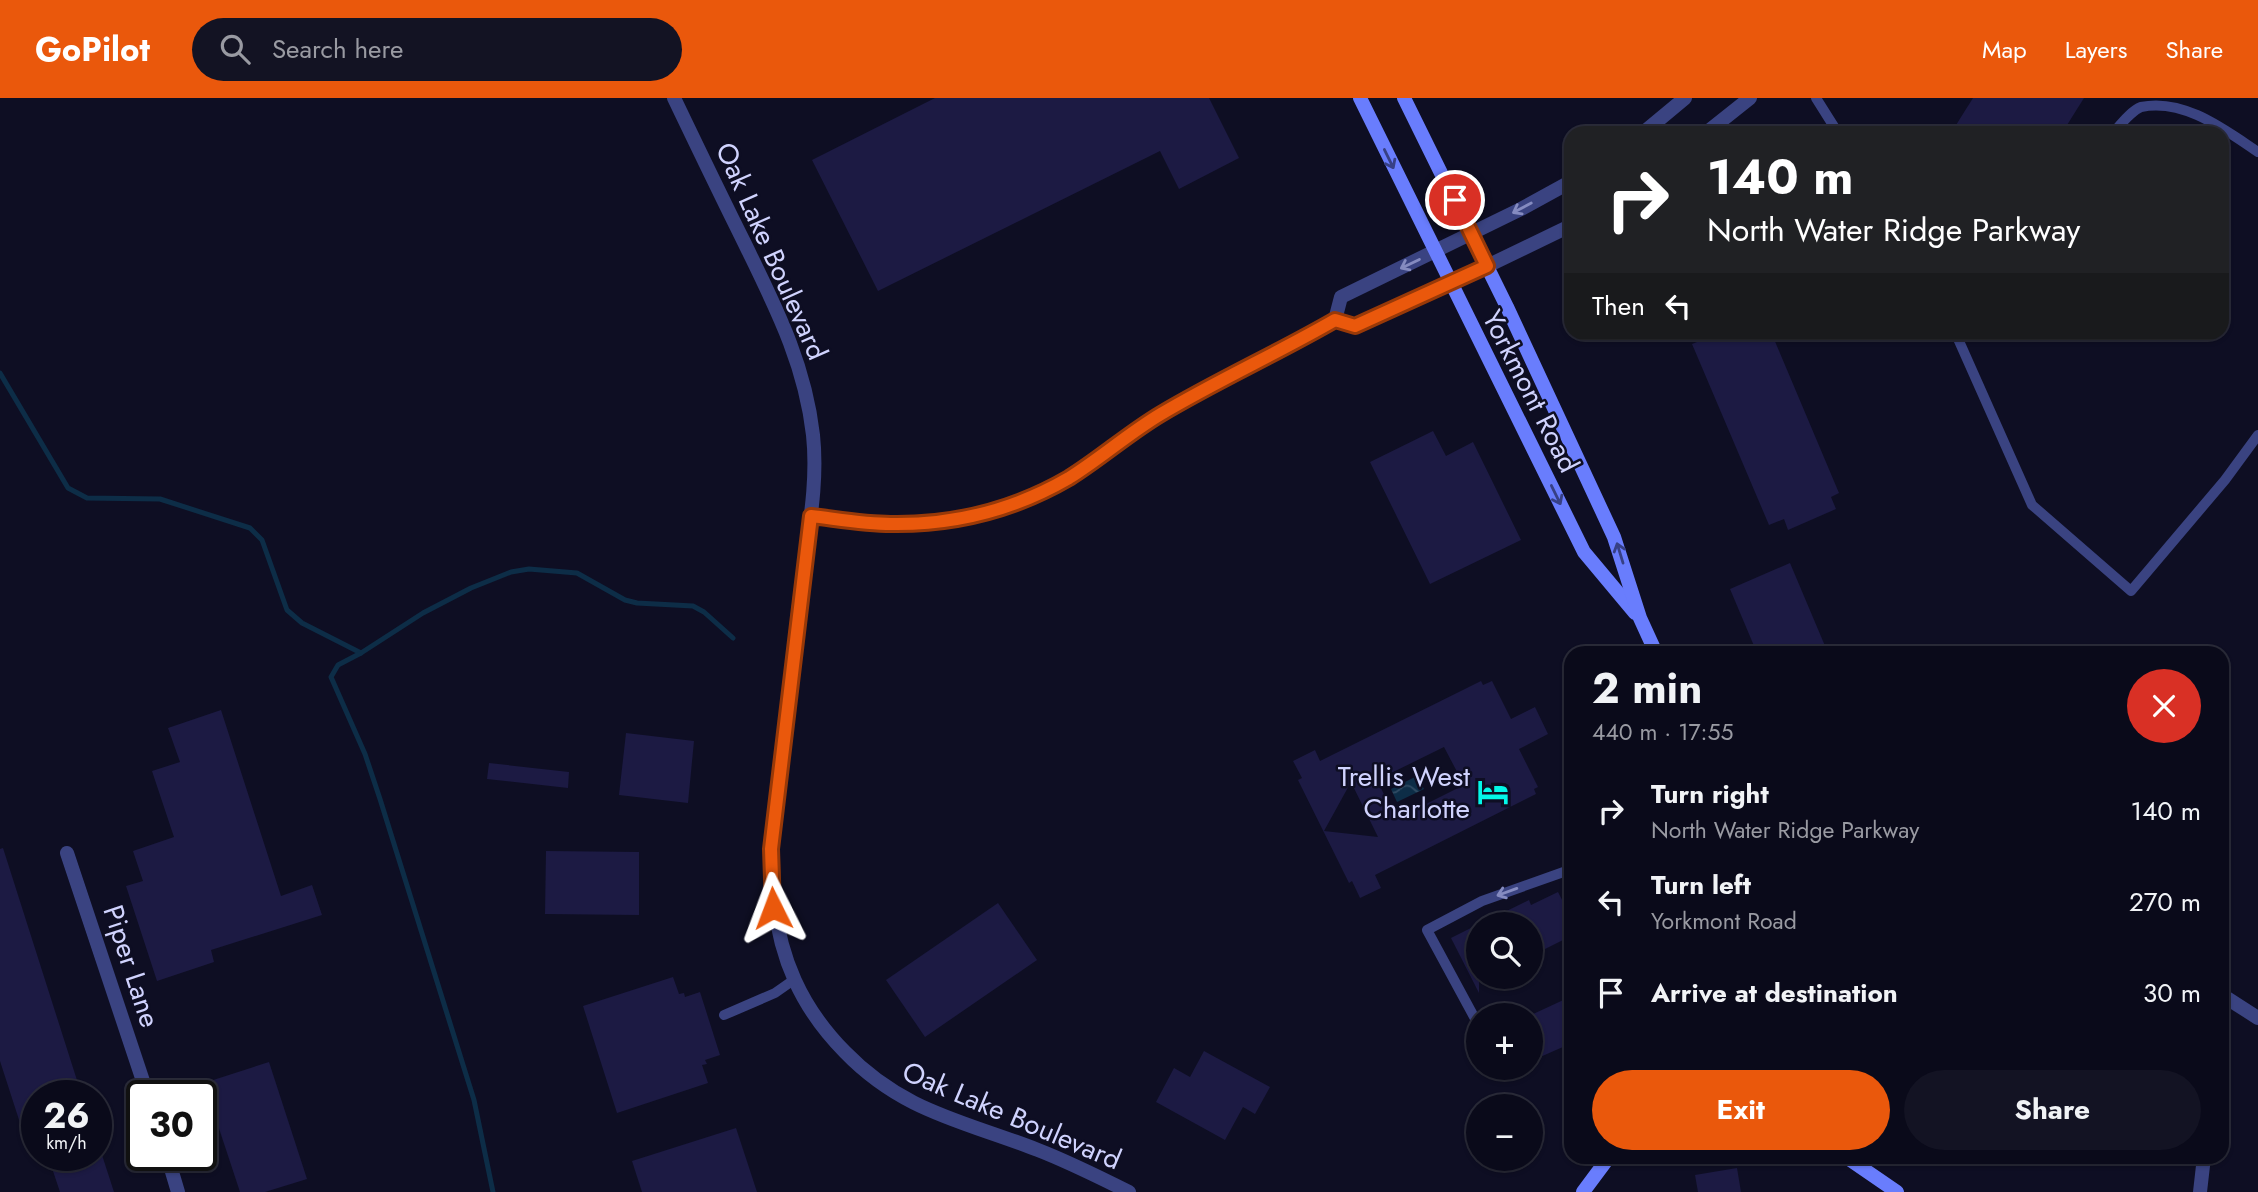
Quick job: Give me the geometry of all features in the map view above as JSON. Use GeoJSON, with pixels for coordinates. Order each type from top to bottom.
{"type":"FeatureCollection","features":[{"type":"Feature","properties":{"kind":"street","name":"Oak Lake Boulevard"},"geometry":{"type":"LineString","coordinates":[[674,98],[781,318],[800,365],[813,432],[815,460],[811,516],[771,849],[776,927],[795,979],[807,1002],[843,1051],[885,1088],[925,1110],[1046,1153],[1129,1192]]}},
{"type":"Feature","properties":{"kind":"street","name":"Yorkmont Road"},"geometry":{"type":"LineString","coordinates":[[1360,98],[1584,552],[1640,618]]}},
{"type":"Feature","properties":{"kind":"street","name":"Yorkmont Road"},"geometry":{"type":"LineString","coordinates":[[1404,98],[1487,266],[1614,537],[1640,618],[1653,646]]}},
{"type":"Feature","properties":{"kind":"street"},"geometry":{"type":"LineString","coordinates":[[1651,126],[1685,98]]}},
{"type":"Feature","properties":{"kind":"street"},"geometry":{"type":"LineString","coordinates":[[1715,126],[1750,98]]}},
{"type":"Feature","properties":{"kind":"street"},"geometry":{"type":"LineString","coordinates":[[1335,320],[1341,297],[1564,185]]}},
{"type":"Feature","properties":{"kind":"street"},"geometry":{"type":"LineString","coordinates":[[811,516],[888,524],[940,523],[986,514],[1033,496],[1072,476],[1126,435],[1162,413],[1335,320],[1355,326],[1564,229]]}},
{"type":"Feature","properties":{"kind":"street","name":"Piper Lane"},"geometry":{"type":"LineString","coordinates":[[67,853],[143,1080]]}},
{"type":"Feature","properties":{"kind":"street"},"geometry":{"type":"LineString","coordinates":[[2229,1005],[2258,1018]]}},
{"type":"Feature","properties":{"kind":"street"},"geometry":{"type":"LineString","coordinates":[[1583,1192],[1604,1164]]}},
{"type":"Feature","properties":{"kind":"street"},"geometry":{"type":"LineString","coordinates":[[1856,1164],[1897,1192]]}},
{"type":"Feature","properties":{"kind":"street"},"geometry":{"type":"LineString","coordinates":[[2200,1192],[2203,1164]]}},
{"type":"Feature","properties":{"kind":"street"},"geometry":{"type":"LineString","coordinates":[[172,1171],[178,1192]]}},
{"type":"Feature","properties":{"kind":"lane"},"geometry":{"type":"LineString","coordinates":[[1816,98],[1834,126]]}},
{"type":"Feature","properties":{"kind":"lane"},"geometry":{"type":"LineString","coordinates":[[2120,126],[2139,108],[2170,103],[2202,115],[2219,126]]}},
{"type":"Feature","properties":{"kind":"lane"},"geometry":{"type":"LineString","coordinates":[[2229,133],[2258,152]]}},
{"type":"Feature","properties":{"kind":"lane"},"geometry":{"type":"LineString","coordinates":[[1959,340],[2032,505],[2131,591],[2225,480],[2258,435]]}},
{"type":"Feature","properties":{"kind":"lane"},"geometry":{"type":"LineString","coordinates":[[1467,1003],[1427,930],[1482,901],[1564,872]]}},
{"type":"Feature","properties":{"kind":"lane"},"geometry":{"type":"LineString","coordinates":[[724,1015],[775,993],[795,979]]}},
{"type":"Feature","properties":{"kind":"water"},"geometry":{"type":"Polygon","coordinates":[[[1417,776],[1424,789],[1397,802],[1391,789],[1417,776]]]}},
{"type":"Feature","properties":{"kind":"building"},"geometry":{"type":"Polygon","coordinates":[[[935,98],[1209,98],[1239,158],[1179,189],[1160,151],[878,291],[812,160],[935,98]]]}},
{"type":"Feature","properties":{"kind":"building"},"geometry":{"type":"Polygon","coordinates":[[[1973,98],[2084,98],[2066,126],[1955,126],[1973,98]]]}},
{"type":"Feature","properties":{"kind":"building"},"geometry":{"type":"Polygon","coordinates":[[[1702,340],[1774,340],[1839,493],[1831,497],[1836,509],[1788,530],[1784,519],[1769,525],[1692,344],[1702,340]]]}},
{"type":"Feature","properties":{"kind":"building"},"geometry":{"type":"Polygon","coordinates":[[[1433,431],[1446,456],[1473,442],[1521,540],[1430,584],[1370,462],[1433,431]]]}},
{"type":"Feature","properties":{"kind":"building"},"geometry":{"type":"Polygon","coordinates":[[[1790,563],[1825,646],[1754,646],[1730,589],[1790,563]]]}},
{"type":"Feature","properties":{"kind":"building","name":"Trellis West Charlotte"},"geometry":{"type":"Polygon","coordinates":[[[1481,681],[1483,685],[1492,681],[1511,719],[1535,707],[1548,734],[1519,749],[1538,787],[1534,789],[1536,794],[1375,875],[1381,888],[1360,898],[1352,881],[1349,883],[1298,780],[1302,778],[1293,761],[1315,750],[1320,761],[1481,681]],[[1444,747],[1377,780],[1396,819],[1464,785],[1444,747]],[[1351,782],[1324,831],[1378,837],[1351,782]]]}},
{"type":"Feature","properties":{"kind":"building"},"geometry":{"type":"Polygon","coordinates":[[[221,710],[281,896],[312,885],[322,915],[211,950],[214,962],[157,981],[126,886],[143,881],[133,851],[174,837],[152,771],[180,762],[168,728],[221,710]]]}},
{"type":"Feature","properties":{"kind":"building"},"geometry":{"type":"Polygon","coordinates":[[[626,733],[694,741],[688,803],[619,795],[626,733]]]}},
{"type":"Feature","properties":{"kind":"building"},"geometry":{"type":"Polygon","coordinates":[[[489,763],[569,772],[568,788],[487,779],[489,763]]]}},
{"type":"Feature","properties":{"kind":"building"},"geometry":{"type":"Polygon","coordinates":[[[3,848],[77,1080],[21,1080],[21,1126],[0,1061],[0,849],[3,848]]]}},
{"type":"Feature","properties":{"kind":"building"},"geometry":{"type":"Polygon","coordinates":[[[546,851],[639,852],[639,915],[545,914],[546,851]]]}},
{"type":"Feature","properties":{"kind":"building"},"geometry":{"type":"Polygon","coordinates":[[[1558,892],[1564,904],[1564,940],[1543,950],[1543,912],[1504,912],[1529,900],[1531,905],[1558,892]]]}},
{"type":"Feature","properties":{"kind":"building"},"geometry":{"type":"Polygon","coordinates":[[[998,903],[1037,960],[925,1037],[886,980],[998,903]]]}},
{"type":"Feature","properties":{"kind":"building"},"geometry":{"type":"Polygon","coordinates":[[[1466,930],[1466,967],[1451,938],[1466,930]]]}},
{"type":"Feature","properties":{"kind":"building"},"geometry":{"type":"Polygon","coordinates":[[[673,977],[679,994],[684,993],[685,997],[700,992],[720,1055],[705,1060],[707,1064],[702,1065],[708,1083],[617,1113],[583,1006],[673,977]]]}},
{"type":"Feature","properties":{"kind":"building"},"geometry":{"type":"Polygon","coordinates":[[[1564,1000],[1564,1047],[1543,1056],[1543,1009],[1564,1000]]]}},
{"type":"Feature","properties":{"kind":"building"},"geometry":{"type":"Polygon","coordinates":[[[1204,1051],[1270,1087],[1255,1114],[1243,1107],[1225,1140],[1156,1102],[1174,1068],[1190,1077],[1204,1051]]]}},
{"type":"Feature","properties":{"kind":"building"},"geometry":{"type":"Polygon","coordinates":[[[269,1062],[307,1179],[265,1192],[240,1192],[217,1122],[217,1080],[213,1080],[269,1062]]]}},
{"type":"Feature","properties":{"kind":"building"},"geometry":{"type":"Polygon","coordinates":[[[736,1128],[757,1192],[642,1192],[632,1161],[736,1128]]]}},
{"type":"Feature","properties":{"kind":"building"},"geometry":{"type":"Polygon","coordinates":[[[1737,1168],[1741,1192],[1698,1192],[1695,1175],[1737,1168]]]}},
{"type":"Feature","properties":{"kind":"building"},"geometry":{"type":"Polygon","coordinates":[[[53,1171],[107,1171],[114,1192],[60,1192],[53,1171]]]}},
{"type":"Feature","properties":{"kind":"waterway"},"geometry":{"type":"LineString","coordinates":[[0,373],[68,488],[87,498],[160,499],[250,528],[262,540],[287,610],[302,623],[361,653]]}},
{"type":"Feature","properties":{"kind":"waterway"},"geometry":{"type":"LineString","coordinates":[[493,1192],[474,1100],[380,799],[365,754],[331,677],[338,665],[423,613],[471,588],[511,572],[529,569],[577,573],[625,600],[637,603],[693,606],[704,612],[733,638]]}},
{"type":"Feature","properties":{"kind":"place","name":"Trellis West Charlotte"},"geometry":{"type":"Point","coordinates":[1493,792]}},
{"type":"Feature","properties":{"kind":"route"},"geometry":{"type":"LineString","coordinates":[[773,908],[771,849],[811,516],[888,524],[940,523],[986,514],[1051,488],[1162,413],[1335,320],[1355,326],[1487,266],[1455,200]]}}]}
